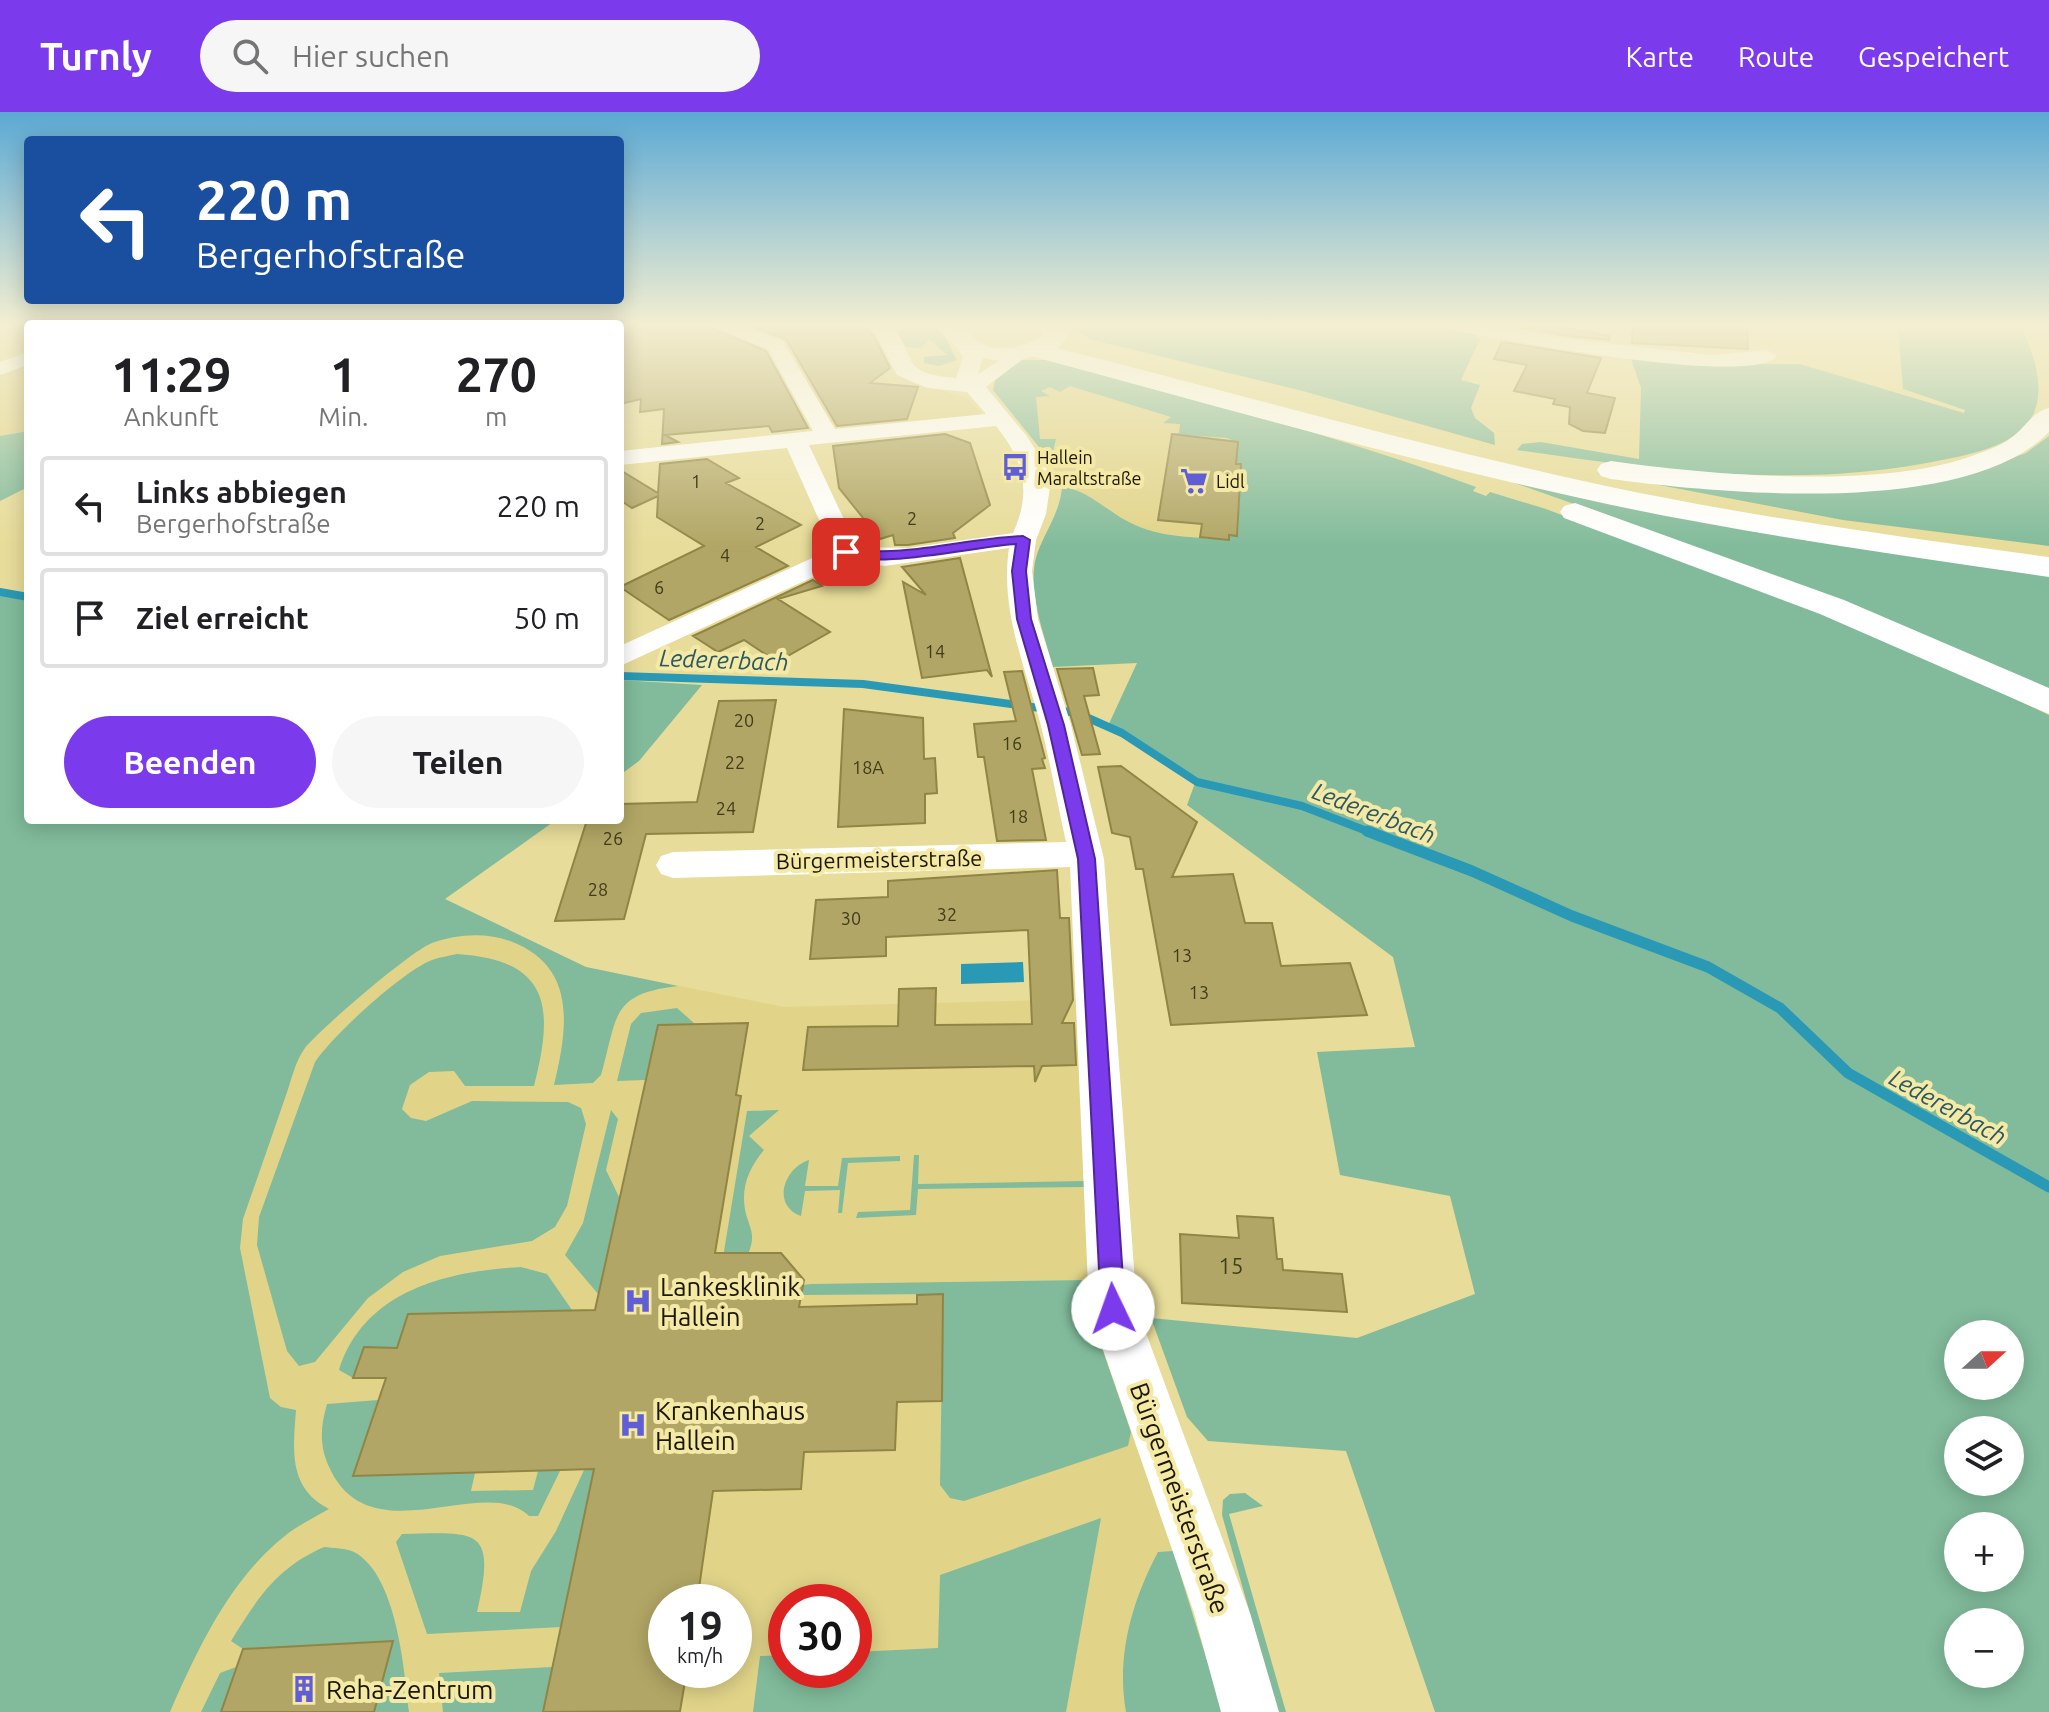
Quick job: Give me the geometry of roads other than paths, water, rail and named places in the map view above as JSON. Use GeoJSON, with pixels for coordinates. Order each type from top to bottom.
{"type":"FeatureCollection","features":[{"type":"Feature","properties":{"kind":"main road"},"geometry":{"type":"LineString","coordinates":[[1234,398],[1365,437],[1832,607],[2049,702]]}},
{"type":"Feature","properties":{"kind":"main road"},"geometry":{"type":"LineString","coordinates":[[1274,398],[1528,466],[1790,517],[2049,553]]}},
{"type":"Feature","properties":{"kind":"main road"},"geometry":{"type":"LineString","coordinates":[[1440,441],[1628,473],[1694,479],[1837,483],[1912,477],[1981,463],[2013,449],[2035,434],[2049,416]]}},
{"type":"Feature","properties":{"kind":"main road"},"geometry":{"type":"LineString","coordinates":[[1365,437],[1694,513],[1903,548],[2049,567]]}},
{"type":"Feature","properties":{"kind":"street"},"geometry":{"type":"LineString","coordinates":[[807,398],[823,424],[826,438]]}},
{"type":"Feature","properties":{"kind":"street","name":"Bürgermeisterstraße"},"geometry":{"type":"LineString","coordinates":[[990,398],[1034,466],[1038,487],[1034,514],[1023,540],[1019,571],[1024,619],[1051,708],[1086,854],[1103,1090],[1113,1309],[1222,1613],[1250,1712]]}},
{"type":"Feature","properties":{"kind":"street"},"geometry":{"type":"LineString","coordinates":[[624,458],[1001,419]]}},
{"type":"Feature","properties":{"kind":"street"},"geometry":{"type":"LineString","coordinates":[[796,442],[846,552]]}},
{"type":"Feature","properties":{"kind":"street"},"geometry":{"type":"LineString","coordinates":[[624,655],[846,552],[876,558],[982,542],[1023,540]]}},
{"type":"Feature","properties":{"kind":"street","name":"Bürgermeisterstraße"},"geometry":{"type":"LineString","coordinates":[[673,865],[1086,854]]}},
{"type":"Feature","properties":{"kind":"water"},"geometry":{"type":"Polygon","coordinates":[[[1023,962],[1024,982],[961,984],[961,964],[1023,962]]]}},
{"type":"Feature","properties":{"kind":"waterway","name":"Ledererbach"},"geometry":{"type":"LineString","coordinates":[[0,592],[24,596]]}},
{"type":"Feature","properties":{"kind":"waterway","name":"Ledererbach"},"geometry":{"type":"LineString","coordinates":[[624,676],[863,684],[1077,713],[1122,733],[1197,782],[1302,806],[1372,833]]}},
{"type":"Feature","properties":{"kind":"waterway","name":"Ledererbach"},"geometry":{"type":"LineString","coordinates":[[1367,831],[1472,871],[1572,916],[1708,967],[1780,1008],[1848,1073],[2049,1187]]}},
{"type":"Feature","properties":{"kind":"place","name":"Hallein Maraltstraße"},"geometry":{"type":"Point","coordinates":[1015,467]}},
{"type":"Feature","properties":{"kind":"place","name":"Lidl"},"geometry":{"type":"Point","coordinates":[1194,481]}},
{"type":"Feature","properties":{"kind":"place","name":"Lankesklinik Hallein"},"geometry":{"type":"Point","coordinates":[638,1301]}},
{"type":"Feature","properties":{"kind":"place","name":"Krankenhaus Hallein"},"geometry":{"type":"Point","coordinates":[633,1425]}},
{"type":"Feature","properties":{"kind":"place","name":"Reha-Zentrum"},"geometry":{"type":"Point","coordinates":[304,1689]}}]}
